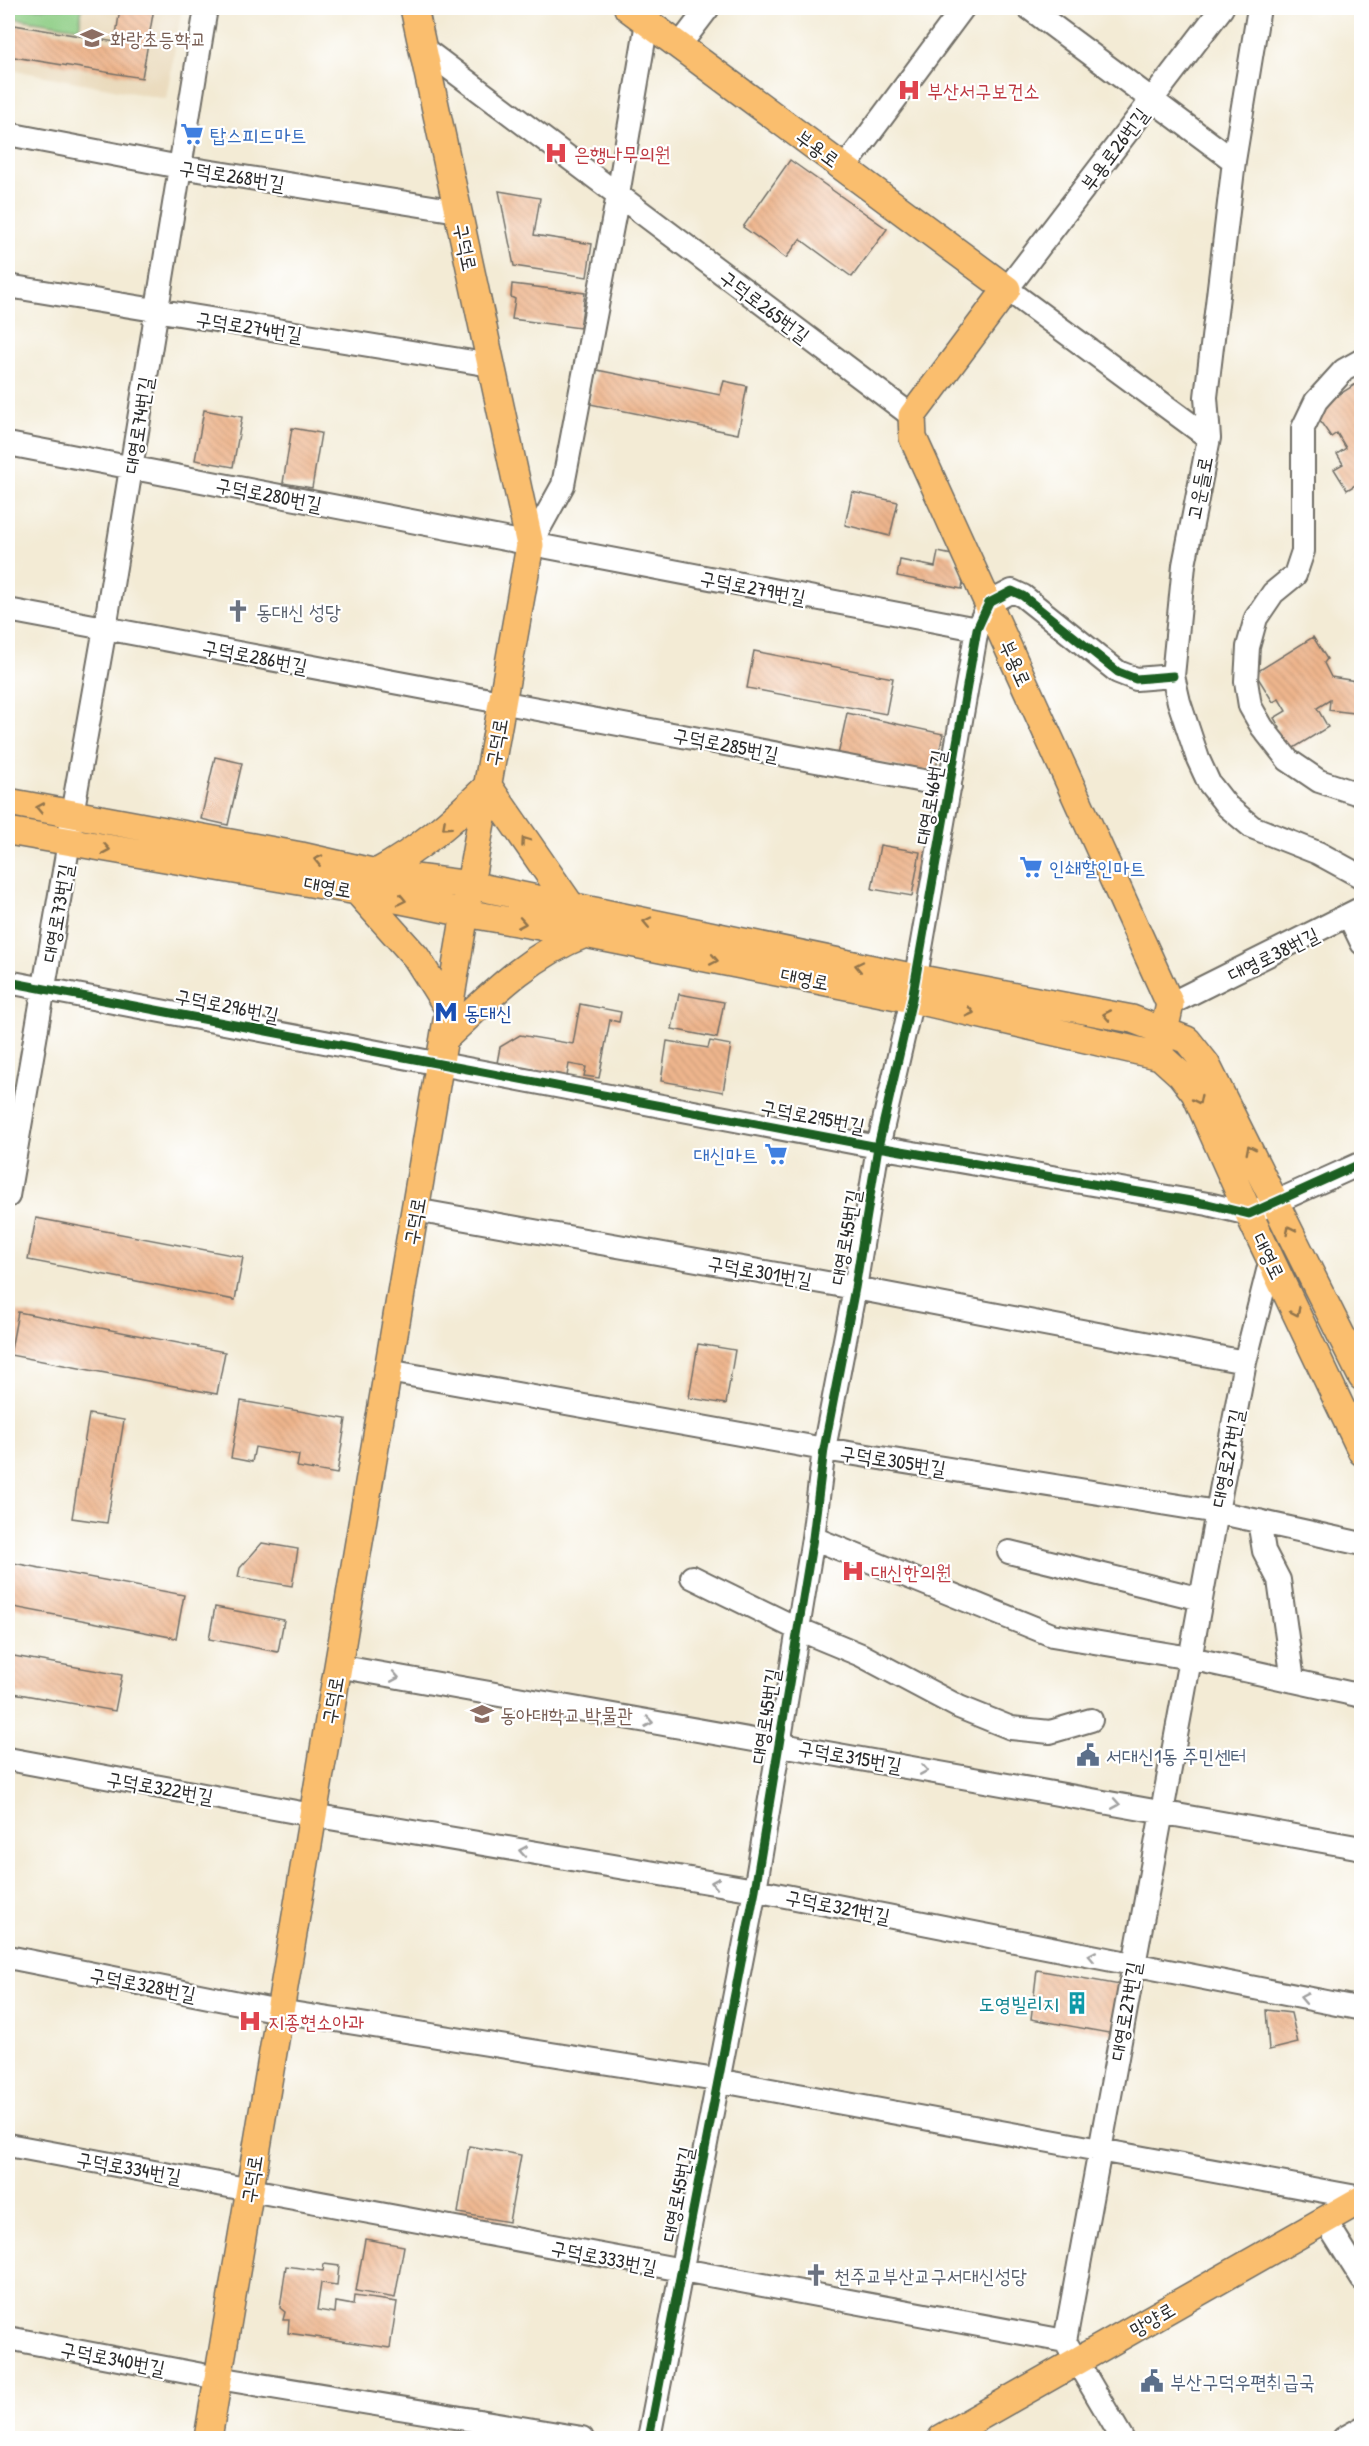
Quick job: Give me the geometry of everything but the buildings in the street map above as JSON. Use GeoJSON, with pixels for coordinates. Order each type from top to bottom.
{"type":"FeatureCollection","features":[{"type":"Feature","properties":{"kind":"main road","name":"구덕로"},"geometry":{"type":"LineString","coordinates":[[208,2439],[465,913],[530,545],[414,8]]}},
{"type":"Feature","properties":{"kind":"main road","name":"부용로"},"geometry":{"type":"LineString","coordinates":[[638,15],[845,167],[1007,290]]}},
{"type":"Feature","properties":{"kind":"main road"},"geometry":{"type":"LineString","coordinates":[[912,416],[1007,290]]}},
{"type":"Feature","properties":{"kind":"main road","name":"부용로"},"geometry":{"type":"LineString","coordinates":[[912,416],[913,438],[989,603],[1167,1017]]}},
{"type":"Feature","properties":{"kind":"main road"},"geometry":{"type":"LineString","coordinates":[[450,1011],[367,882],[442,830],[488,786],[571,906]]}},
{"type":"Feature","properties":{"kind":"main road","name":"대영로"},"geometry":{"type":"LineString","coordinates":[[8,802],[301,856],[367,882],[465,913],[914,989],[1132,1019],[1167,1017],[1206,1064],[1362,1377]]}},
{"type":"Feature","properties":{"kind":"main road","name":"대영로"},"geometry":{"type":"LineString","coordinates":[[8,831],[69,842],[367,882],[470,885],[571,906],[914,989],[1160,1056],[1181,1075],[1195,1093],[1249,1214],[1362,1452]]}},
{"type":"Feature","properties":{"kind":"main road"},"geometry":{"type":"LineString","coordinates":[[443,1051],[512,976],[538,957],[585,934]]}},
{"type":"Feature","properties":{"kind":"main road"},"geometry":{"type":"LineString","coordinates":[[1160,1056],[1167,1017]]}},
{"type":"Feature","properties":{"kind":"main road","name":"망양로"},"geometry":{"type":"LineString","coordinates":[[942,2439],[1071,2352],[1325,2220],[1362,2198]]}},
{"type":"Feature","properties":{"kind":"street","name":"대영로74번길"},"geometry":{"type":"LineString","coordinates":[[69,842],[206,8]]}},
{"type":"Feature","properties":{"kind":"street"},"geometry":{"type":"LineString","coordinates":[[679,46],[708,8]]}},
{"type":"Feature","properties":{"kind":"street"},"geometry":{"type":"LineString","coordinates":[[845,167],[963,8]]}},
{"type":"Feature","properties":{"kind":"street"},"geometry":{"type":"LineString","coordinates":[[1029,8],[1234,161]]}},
{"type":"Feature","properties":{"kind":"street","name":"부용로26번길"},"geometry":{"type":"LineString","coordinates":[[1007,290],[1222,8]]}},
{"type":"Feature","properties":{"kind":"street","name":"고운들로"},"geometry":{"type":"LineString","coordinates":[[1259,8],[1234,161],[1206,397],[1209,438],[1184,565],[1173,676],[1198,759],[1209,783],[1227,806],[1252,827],[1318,853],[1362,877]]}},
{"type":"Feature","properties":{"kind":"street"},"geometry":{"type":"LineString","coordinates":[[530,545],[563,485],[618,195],[638,15]]}},
{"type":"Feature","properties":{"kind":"street","name":"구덕로265번길"},"geometry":{"type":"LineString","coordinates":[[423,48],[912,416]]}},
{"type":"Feature","properties":{"kind":"street","name":"구덕로268번길"},"geometry":{"type":"LineString","coordinates":[[8,134],[180,167],[458,211]]}},
{"type":"Feature","properties":{"kind":"street","name":"구덕로274번길"},"geometry":{"type":"LineString","coordinates":[[8,286],[491,365]]}},
{"type":"Feature","properties":{"kind":"street","name":"부용로"},"geometry":{"type":"LineString","coordinates":[[1007,290],[1209,438]]}},
{"type":"Feature","properties":{"kind":"street"},"geometry":{"type":"LineString","coordinates":[[1362,360],[1344,370],[1316,401],[1303,428],[1304,551],[1295,575],[1273,593],[1256,618],[1248,647],[1246,681],[1250,706],[1262,727],[1288,760],[1319,781],[1362,795]]}},
{"type":"Feature","properties":{"kind":"street","name":"구덕로280번길"},"geometry":{"type":"LineString","coordinates":[[8,444],[530,545]]}},
{"type":"Feature","properties":{"kind":"street","name":"구덕로279번길"},"geometry":{"type":"LineString","coordinates":[[530,545],[977,629]]}},
{"type":"Feature","properties":{"kind":"street"},"geometry":{"type":"LineString","coordinates":[[989,603],[1012,591],[1023,596],[1118,672],[1136,679],[1173,676]]}},
{"type":"Feature","properties":{"kind":"street","name":"대영로46번길"},"geometry":{"type":"LineString","coordinates":[[914,989],[977,629],[989,603]]}},
{"type":"Feature","properties":{"kind":"street","name":"구덕로286번길"},"geometry":{"type":"LineString","coordinates":[[8,610],[503,702]]}},
{"type":"Feature","properties":{"kind":"street","name":"구덕로285번길"},"geometry":{"type":"LineString","coordinates":[[503,702],[950,786]]}},
{"type":"Feature","properties":{"kind":"street","name":"대영로73번길"},"geometry":{"type":"LineString","coordinates":[[8,1196],[69,842]]}},
{"type":"Feature","properties":{"kind":"street","name":"대영로38번길"},"geometry":{"type":"LineString","coordinates":[[1167,1017],[1355,912],[1362,943]]}},
{"type":"Feature","properties":{"kind":"street","name":"구덕로296번길"},"geometry":{"type":"LineString","coordinates":[[8,982],[443,1051]]}},
{"type":"Feature","properties":{"kind":"street","name":"대영로45번길"},"geometry":{"type":"LineString","coordinates":[[649,2439],[754,1890],[813,1538],[824,1449],[855,1288],[878,1147],[914,989]]}},
{"type":"Feature","properties":{"kind":"street","name":"구덕로295번길"},"geometry":{"type":"LineString","coordinates":[[443,1051],[878,1147],[1196,1202],[1249,1214]]}},
{"type":"Feature","properties":{"kind":"street"},"geometry":{"type":"LineString","coordinates":[[1249,1214],[1362,1163]]}},
{"type":"Feature","properties":{"kind":"street","name":"구덕로301번길"},"geometry":{"type":"LineString","coordinates":[[416,1210],[855,1288],[1245,1362]]}},
{"type":"Feature","properties":{"kind":"street","name":"대영로27번길"},"geometry":{"type":"LineString","coordinates":[[1071,2352],[1099,2151],[1133,1964],[1245,1362],[1271,1259]]}},
{"type":"Feature","properties":{"kind":"street","name":"구덕로305번길"},"geometry":{"type":"LineString","coordinates":[[388,1371],[824,1449],[1216,1512],[1362,1544]]}},
{"type":"Feature","properties":{"kind":"street"},"geometry":{"type":"LineString","coordinates":[[1259,1521],[1264,1551],[1279,1580],[1293,1681]]}},
{"type":"Feature","properties":{"kind":"street"},"geometry":{"type":"LineString","coordinates":[[813,1538],[1052,1635],[1190,1658],[1362,1696]]}},
{"type":"Feature","properties":{"kind":"street"},"geometry":{"type":"LineString","coordinates":[[1009,1552],[1201,1599]]}},
{"type":"Feature","properties":{"kind":"street"},"geometry":{"type":"LineString","coordinates":[[692,1578],[798,1629],[861,1655],[959,1707],[1011,1728],[1050,1731],[1092,1720]]}},
{"type":"Feature","properties":{"kind":"street","name":"구덕로315번길"},"geometry":{"type":"LineString","coordinates":[[337,1666],[1362,1848]]}},
{"type":"Feature","properties":{"kind":"street","name":"구덕로322번길"},"geometry":{"type":"LineString","coordinates":[[8,1759],[312,1815]]}},
{"type":"Feature","properties":{"kind":"street","name":"구덕로321번길"},"geometry":{"type":"LineString","coordinates":[[312,1815],[754,1890],[1362,2009]]}},
{"type":"Feature","properties":{"kind":"street","name":"구덕로328번길"},"geometry":{"type":"LineString","coordinates":[[8,1957],[279,2011],[716,2080],[1362,2198]]}},
{"type":"Feature","properties":{"kind":"street","name":"구덕로334번길"},"geometry":{"type":"LineString","coordinates":[[8,2145],[250,2189]]}},
{"type":"Feature","properties":{"kind":"street","name":"구덕로333번길"},"geometry":{"type":"LineString","coordinates":[[250,2189],[681,2271],[1071,2352]]}},
{"type":"Feature","properties":{"kind":"street"},"geometry":{"type":"LineString","coordinates":[[1325,2220],[1362,2279]]}},
{"type":"Feature","properties":{"kind":"street","name":"구덕로340번길"},"geometry":{"type":"LineString","coordinates":[[8,2338],[218,2378],[582,2439]]}},
{"type":"Feature","properties":{"kind":"street"},"geometry":{"type":"LineString","coordinates":[[1071,2352],[1122,2439]]}},
{"type":"Feature","properties":{"kind":"street"},"geometry":{"type":"LineString","coordinates":[[1344,2439],[1362,2428]]}},
{"type":"Feature","properties":{"kind":"shaded area","name":"화랑초등학교"},"geometry":{"type":"Polygon","coordinates":[[[8,8],[182,8],[166,99],[8,69],[8,8]]]}},
{"type":"Feature","properties":{"kind":"green space"},"geometry":{"type":"Polygon","coordinates":[[[8,8],[82,8],[79,28],[8,17],[8,8]]]}},
{"type":"Feature","properties":{"kind":"cycle path"},"geometry":{"type":"LineString","coordinates":[[649,2438],[755,1890],[813,1538],[824,1449],[855,1288],[878,1147],[912,999],[977,629],[989,603],[1012,591],[1023,596],[1118,672],[1136,679],[1173,676]]}},
{"type":"Feature","properties":{"kind":"cycle path"},"geometry":{"type":"LineString","coordinates":[[8,982],[878,1147],[1208,1204],[1249,1214],[1362,1163]]}},
{"type":"Feature","properties":{"kind":"place","name":"화랑초등학교"},"geometry":{"type":"Point","coordinates":[92,38]}},
{"type":"Feature","properties":{"kind":"place","name":"부산서구보건소"},"geometry":{"type":"Point","coordinates":[909,90]}},
{"type":"Feature","properties":{"kind":"place","name":"탑스피드마트"},"geometry":{"type":"Point","coordinates":[192,134]}},
{"type":"Feature","properties":{"kind":"place","name":"은행나무의원"},"geometry":{"type":"Point","coordinates":[556,153]}},
{"type":"Feature","properties":{"kind":"place","name":"동대신 성당"},"geometry":{"type":"Point","coordinates":[238,611]}},
{"type":"Feature","properties":{"kind":"place","name":"인쇄할인마트"},"geometry":{"type":"Point","coordinates":[1031,867]}},
{"type":"Feature","properties":{"kind":"place","name":"동대신"},"geometry":{"type":"Point","coordinates":[446,1012]}},
{"type":"Feature","properties":{"kind":"place","name":"대신마트"},"geometry":{"type":"Point","coordinates":[776,1154]}},
{"type":"Feature","properties":{"kind":"place","name":"대신한의원"},"geometry":{"type":"Point","coordinates":[853,1571]}},
{"type":"Feature","properties":{"kind":"place","name":"동아대학교 박물관"},"geometry":{"type":"Point","coordinates":[482,1714]}},
{"type":"Feature","properties":{"kind":"place","name":"서대신1동 주민센터"},"geometry":{"type":"Point","coordinates":[1088,1755]}},
{"type":"Feature","properties":{"kind":"place","name":"도영빌리지"},"geometry":{"type":"Point","coordinates":[1077,2003]}},
{"type":"Feature","properties":{"kind":"place","name":"지종현소아과"},"geometry":{"type":"Point","coordinates":[250,2021]}},
{"type":"Feature","properties":{"kind":"place","name":"천주교부산교구서대신성당"},"geometry":{"type":"Point","coordinates":[816,2275]}},
{"type":"Feature","properties":{"kind":"place","name":"부산구덕우편취급국"},"geometry":{"type":"Point","coordinates":[1152,2381]}}]}
